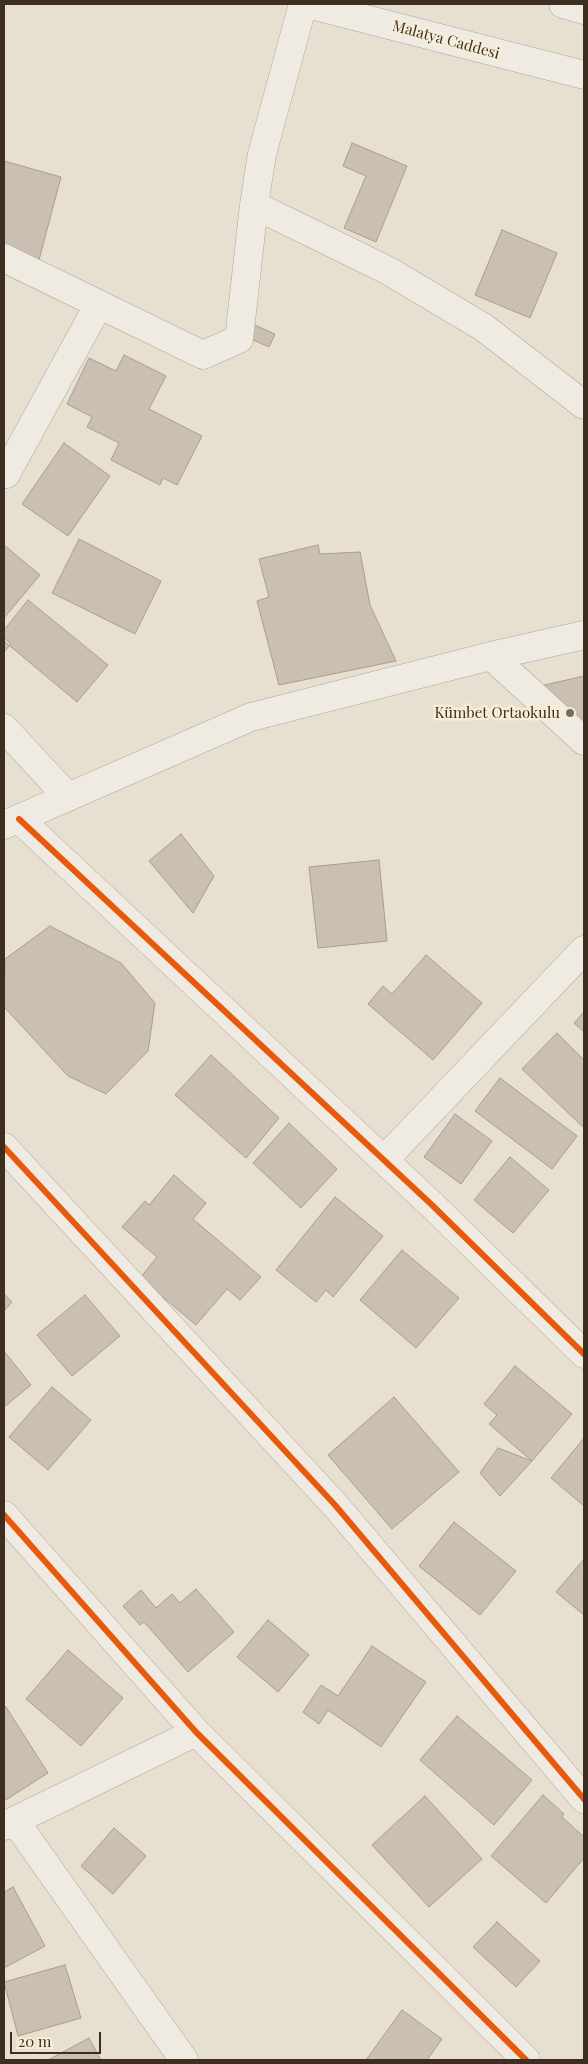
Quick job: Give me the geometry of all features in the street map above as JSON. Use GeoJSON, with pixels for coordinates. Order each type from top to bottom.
{"type":"FeatureCollection","features":[{"type":"Feature","properties":{"kind":"street"},"geometry":{"type":"LineString","coordinates":[[4,258],[203,355],[239,339],[254,205],[262,154],[303,4]]}},
{"type":"Feature","properties":{"kind":"street","name":"Malatya Caddesi"},"geometry":{"type":"LineString","coordinates":[[307,4],[584,76]]}},
{"type":"Feature","properties":{"kind":"street"},"geometry":{"type":"LineString","coordinates":[[563,4],[584,10]]}},
{"type":"Feature","properties":{"kind":"street"},"geometry":{"type":"LineString","coordinates":[[254,205],[387,270],[483,327],[584,405]]}},
{"type":"Feature","properties":{"kind":"street"},"geometry":{"type":"LineString","coordinates":[[6,474],[99,304]]}},
{"type":"Feature","properties":{"kind":"street"},"geometry":{"type":"LineString","coordinates":[[584,635],[490,656],[250,717],[11,822],[384,1160],[584,1354]]}},
{"type":"Feature","properties":{"kind":"street"},"geometry":{"type":"LineString","coordinates":[[490,656],[584,741]]}},
{"type":"Feature","properties":{"kind":"street"},"geometry":{"type":"LineString","coordinates":[[4,728],[68,797]]}},
{"type":"Feature","properties":{"kind":"street"},"geometry":{"type":"LineString","coordinates":[[384,1160],[584,950]]}},
{"type":"Feature","properties":{"kind":"street"},"geometry":{"type":"LineString","coordinates":[[4,1147],[335,1504],[582,1792]]}},
{"type":"Feature","properties":{"kind":"street"},"geometry":{"type":"LineString","coordinates":[[4,1515],[196,1732],[526,2060]]}},
{"type":"Feature","properties":{"kind":"street"},"geometry":{"type":"LineString","coordinates":[[184,2060],[10,1824],[196,1732]]}},
{"type":"Feature","properties":{"kind":"building"},"geometry":{"type":"Polygon","coordinates":[[[352,143],[407,166],[376,242],[344,228],[366,176],[343,166],[352,143]]]}},
{"type":"Feature","properties":{"kind":"building"},"geometry":{"type":"Polygon","coordinates":[[[4,161],[61,177],[39,260],[4,250],[4,161]]]}},
{"type":"Feature","properties":{"kind":"building"},"geometry":{"type":"Polygon","coordinates":[[[502,230],[557,253],[530,318],[475,295],[502,230]]]}},
{"type":"Feature","properties":{"kind":"building"},"geometry":{"type":"Polygon","coordinates":[[[250,323],[275,334],[269,347],[244,336],[250,323]]]}},
{"type":"Feature","properties":{"kind":"building"},"geometry":{"type":"Polygon","coordinates":[[[124,355],[166,376],[149,409],[202,436],[177,485],[163,478],[160,485],[111,460],[119,443],[87,427],[92,417],[67,404],[89,358],[116,371],[124,355]]]}},
{"type":"Feature","properties":{"kind":"building"},"geometry":{"type":"Polygon","coordinates":[[[64,443],[110,476],[68,536],[22,504],[64,443]]]}},
{"type":"Feature","properties":{"kind":"building"},"geometry":{"type":"Polygon","coordinates":[[[79,539],[161,581],[135,634],[52,593],[79,539]]]}},
{"type":"Feature","properties":{"kind":"building"},"geometry":{"type":"Polygon","coordinates":[[[4,545],[40,575],[4,618],[4,545]]]}},
{"type":"Feature","properties":{"kind":"building"},"geometry":{"type":"Polygon","coordinates":[[[318,545],[320,554],[360,552],[370,605],[396,661],[279,685],[257,601],[269,597],[259,559],[318,545]]]}},
{"type":"Feature","properties":{"kind":"building"},"geometry":{"type":"Polygon","coordinates":[[[28,600],[108,665],[77,702],[4,641],[4,630],[28,600]]]}},
{"type":"Feature","properties":{"kind":"building"},"geometry":{"type":"Polygon","coordinates":[[[4,638],[11,644],[4,652],[4,638]]]}},
{"type":"Feature","properties":{"kind":"building","name":"Kümbet Ortaokulu"},"geometry":{"type":"Polygon","coordinates":[[[584,676],[584,737],[527,689],[584,676]]]}},
{"type":"Feature","properties":{"kind":"building"},"geometry":{"type":"Polygon","coordinates":[[[181,834],[214,876],[193,913],[149,861],[181,834]]]}},
{"type":"Feature","properties":{"kind":"building"},"geometry":{"type":"Polygon","coordinates":[[[379,860],[387,941],[318,948],[309,867],[379,860]]]}},
{"type":"Feature","properties":{"kind":"building"},"geometry":{"type":"Polygon","coordinates":[[[50,926],[121,963],[155,1003],[148,1051],[106,1094],[68,1076],[4,1007],[5,959],[50,926]]]}},
{"type":"Feature","properties":{"kind":"building"},"geometry":{"type":"Polygon","coordinates":[[[426,955],[482,1003],[433,1060],[368,1004],[383,986],[392,994],[426,955]]]}},
{"type":"Feature","properties":{"kind":"building"},"geometry":{"type":"Polygon","coordinates":[[[584,1012],[584,1032],[574,1023],[584,1012]]]}},
{"type":"Feature","properties":{"kind":"building"},"geometry":{"type":"Polygon","coordinates":[[[557,1033],[584,1060],[584,1128],[522,1069],[557,1033]]]}},
{"type":"Feature","properties":{"kind":"building"},"geometry":{"type":"Polygon","coordinates":[[[211,1055],[279,1118],[246,1158],[175,1095],[211,1055]]]}},
{"type":"Feature","properties":{"kind":"building"},"geometry":{"type":"Polygon","coordinates":[[[500,1078],[577,1136],[552,1169],[475,1111],[500,1078]]]}},
{"type":"Feature","properties":{"kind":"building"},"geometry":{"type":"Polygon","coordinates":[[[455,1114],[492,1141],[461,1184],[424,1157],[455,1114]]]}},
{"type":"Feature","properties":{"kind":"building"},"geometry":{"type":"Polygon","coordinates":[[[289,1123],[337,1169],[301,1208],[253,1163],[289,1123]]]}},
{"type":"Feature","properties":{"kind":"building"},"geometry":{"type":"Polygon","coordinates":[[[510,1157],[549,1190],[513,1233],[474,1200],[510,1157]]]}},
{"type":"Feature","properties":{"kind":"building"},"geometry":{"type":"Polygon","coordinates":[[[174,1175],[206,1203],[193,1219],[261,1277],[240,1300],[227,1289],[196,1325],[140,1278],[157,1257],[122,1227],[145,1201],[149,1205],[174,1175]]]}},
{"type":"Feature","properties":{"kind":"building"},"geometry":{"type":"Polygon","coordinates":[[[335,1197],[383,1236],[333,1297],[326,1290],[316,1302],[276,1270],[335,1197]]]}},
{"type":"Feature","properties":{"kind":"building"},"geometry":{"type":"Polygon","coordinates":[[[402,1250],[459,1298],[416,1348],[360,1300],[402,1250]]]}},
{"type":"Feature","properties":{"kind":"building"},"geometry":{"type":"Polygon","coordinates":[[[4,1294],[12,1302],[4,1311],[4,1294]]]}},
{"type":"Feature","properties":{"kind":"building"},"geometry":{"type":"Polygon","coordinates":[[[85,1295],[120,1336],[72,1376],[37,1335],[85,1295]]]}},
{"type":"Feature","properties":{"kind":"building"},"geometry":{"type":"Polygon","coordinates":[[[4,1351],[31,1385],[4,1407],[4,1351]]]}},
{"type":"Feature","properties":{"kind":"building"},"geometry":{"type":"Polygon","coordinates":[[[515,1366],[572,1414],[532,1461],[489,1424],[497,1415],[484,1404],[515,1366]]]}},
{"type":"Feature","properties":{"kind":"building"},"geometry":{"type":"Polygon","coordinates":[[[52,1387],[91,1420],[48,1470],[9,1437],[52,1387]]]}},
{"type":"Feature","properties":{"kind":"building"},"geometry":{"type":"Polygon","coordinates":[[[394,1397],[459,1472],[392,1529],[328,1455],[394,1397]]]}},
{"type":"Feature","properties":{"kind":"building"},"geometry":{"type":"Polygon","coordinates":[[[584,1438],[584,1506],[551,1478],[584,1438]]]}},
{"type":"Feature","properties":{"kind":"building"},"geometry":{"type":"Polygon","coordinates":[[[498,1448],[532,1461],[500,1496],[480,1473],[498,1448]]]}},
{"type":"Feature","properties":{"kind":"building"},"geometry":{"type":"Polygon","coordinates":[[[454,1522],[516,1571],[480,1615],[419,1566],[454,1522]]]}},
{"type":"Feature","properties":{"kind":"building"},"geometry":{"type":"Polygon","coordinates":[[[584,1559],[584,1615],[556,1592],[584,1559]]]}},
{"type":"Feature","properties":{"kind":"building"},"geometry":{"type":"Polygon","coordinates":[[[196,1589],[234,1632],[188,1672],[144,1622],[140,1625],[123,1606],[141,1590],[156,1608],[172,1594],[180,1603],[196,1589]]]}},
{"type":"Feature","properties":{"kind":"building"},"geometry":{"type":"Polygon","coordinates":[[[268,1620],[309,1655],[278,1692],[237,1657],[268,1620]]]}},
{"type":"Feature","properties":{"kind":"building"},"geometry":{"type":"Polygon","coordinates":[[[372,1646],[426,1682],[381,1747],[328,1710],[319,1724],[303,1712],[321,1685],[338,1696],[372,1646]]]}},
{"type":"Feature","properties":{"kind":"building"},"geometry":{"type":"Polygon","coordinates":[[[68,1650],[123,1698],[81,1746],[26,1699],[68,1650]]]}},
{"type":"Feature","properties":{"kind":"building"},"geometry":{"type":"Polygon","coordinates":[[[6,1707],[48,1773],[4,1801],[4,1708],[6,1707]]]}},
{"type":"Feature","properties":{"kind":"building"},"geometry":{"type":"Polygon","coordinates":[[[457,1716],[532,1780],[494,1825],[420,1760],[457,1716]]]}},
{"type":"Feature","properties":{"kind":"building"},"geometry":{"type":"Polygon","coordinates":[[[543,1795],[564,1814],[562,1817],[584,1837],[584,1858],[546,1903],[491,1856],[543,1795]]]}},
{"type":"Feature","properties":{"kind":"building"},"geometry":{"type":"Polygon","coordinates":[[[425,1796],[482,1859],[429,1907],[372,1845],[425,1796]]]}},
{"type":"Feature","properties":{"kind":"building"},"geometry":{"type":"Polygon","coordinates":[[[114,1828],[146,1856],[113,1894],[81,1866],[114,1828]]]}},
{"type":"Feature","properties":{"kind":"building"},"geometry":{"type":"Polygon","coordinates":[[[13,1887],[45,1946],[4,1968],[4,1892],[13,1887]]]}},
{"type":"Feature","properties":{"kind":"building"},"geometry":{"type":"Polygon","coordinates":[[[497,1922],[540,1961],[516,1987],[473,1947],[497,1922]]]}},
{"type":"Feature","properties":{"kind":"building"},"geometry":{"type":"Polygon","coordinates":[[[65,1965],[81,2018],[18,2036],[4,1982],[65,1965]]]}},
{"type":"Feature","properties":{"kind":"building"},"geometry":{"type":"Polygon","coordinates":[[[402,2010],[442,2039],[427,2060],[366,2060],[402,2010]]]}},
{"type":"Feature","properties":{"kind":"building"},"geometry":{"type":"Polygon","coordinates":[[[89,2038],[101,2060],[48,2060],[89,2038]]]}},
{"type":"Feature","properties":{"kind":"cycle path"},"geometry":{"type":"LineString","coordinates":[[19,819],[432,1205],[584,1354]]}},
{"type":"Feature","properties":{"kind":"cycle path"},"geometry":{"type":"LineString","coordinates":[[4,1147],[335,1505],[584,1799]]}},
{"type":"Feature","properties":{"kind":"cycle path"},"geometry":{"type":"LineString","coordinates":[[4,1515],[196,1732],[526,2060]]}},
{"type":"Feature","properties":{"kind":"place","name":"Kümbet Ortaokulu"},"geometry":{"type":"Point","coordinates":[570,713]}}]}
